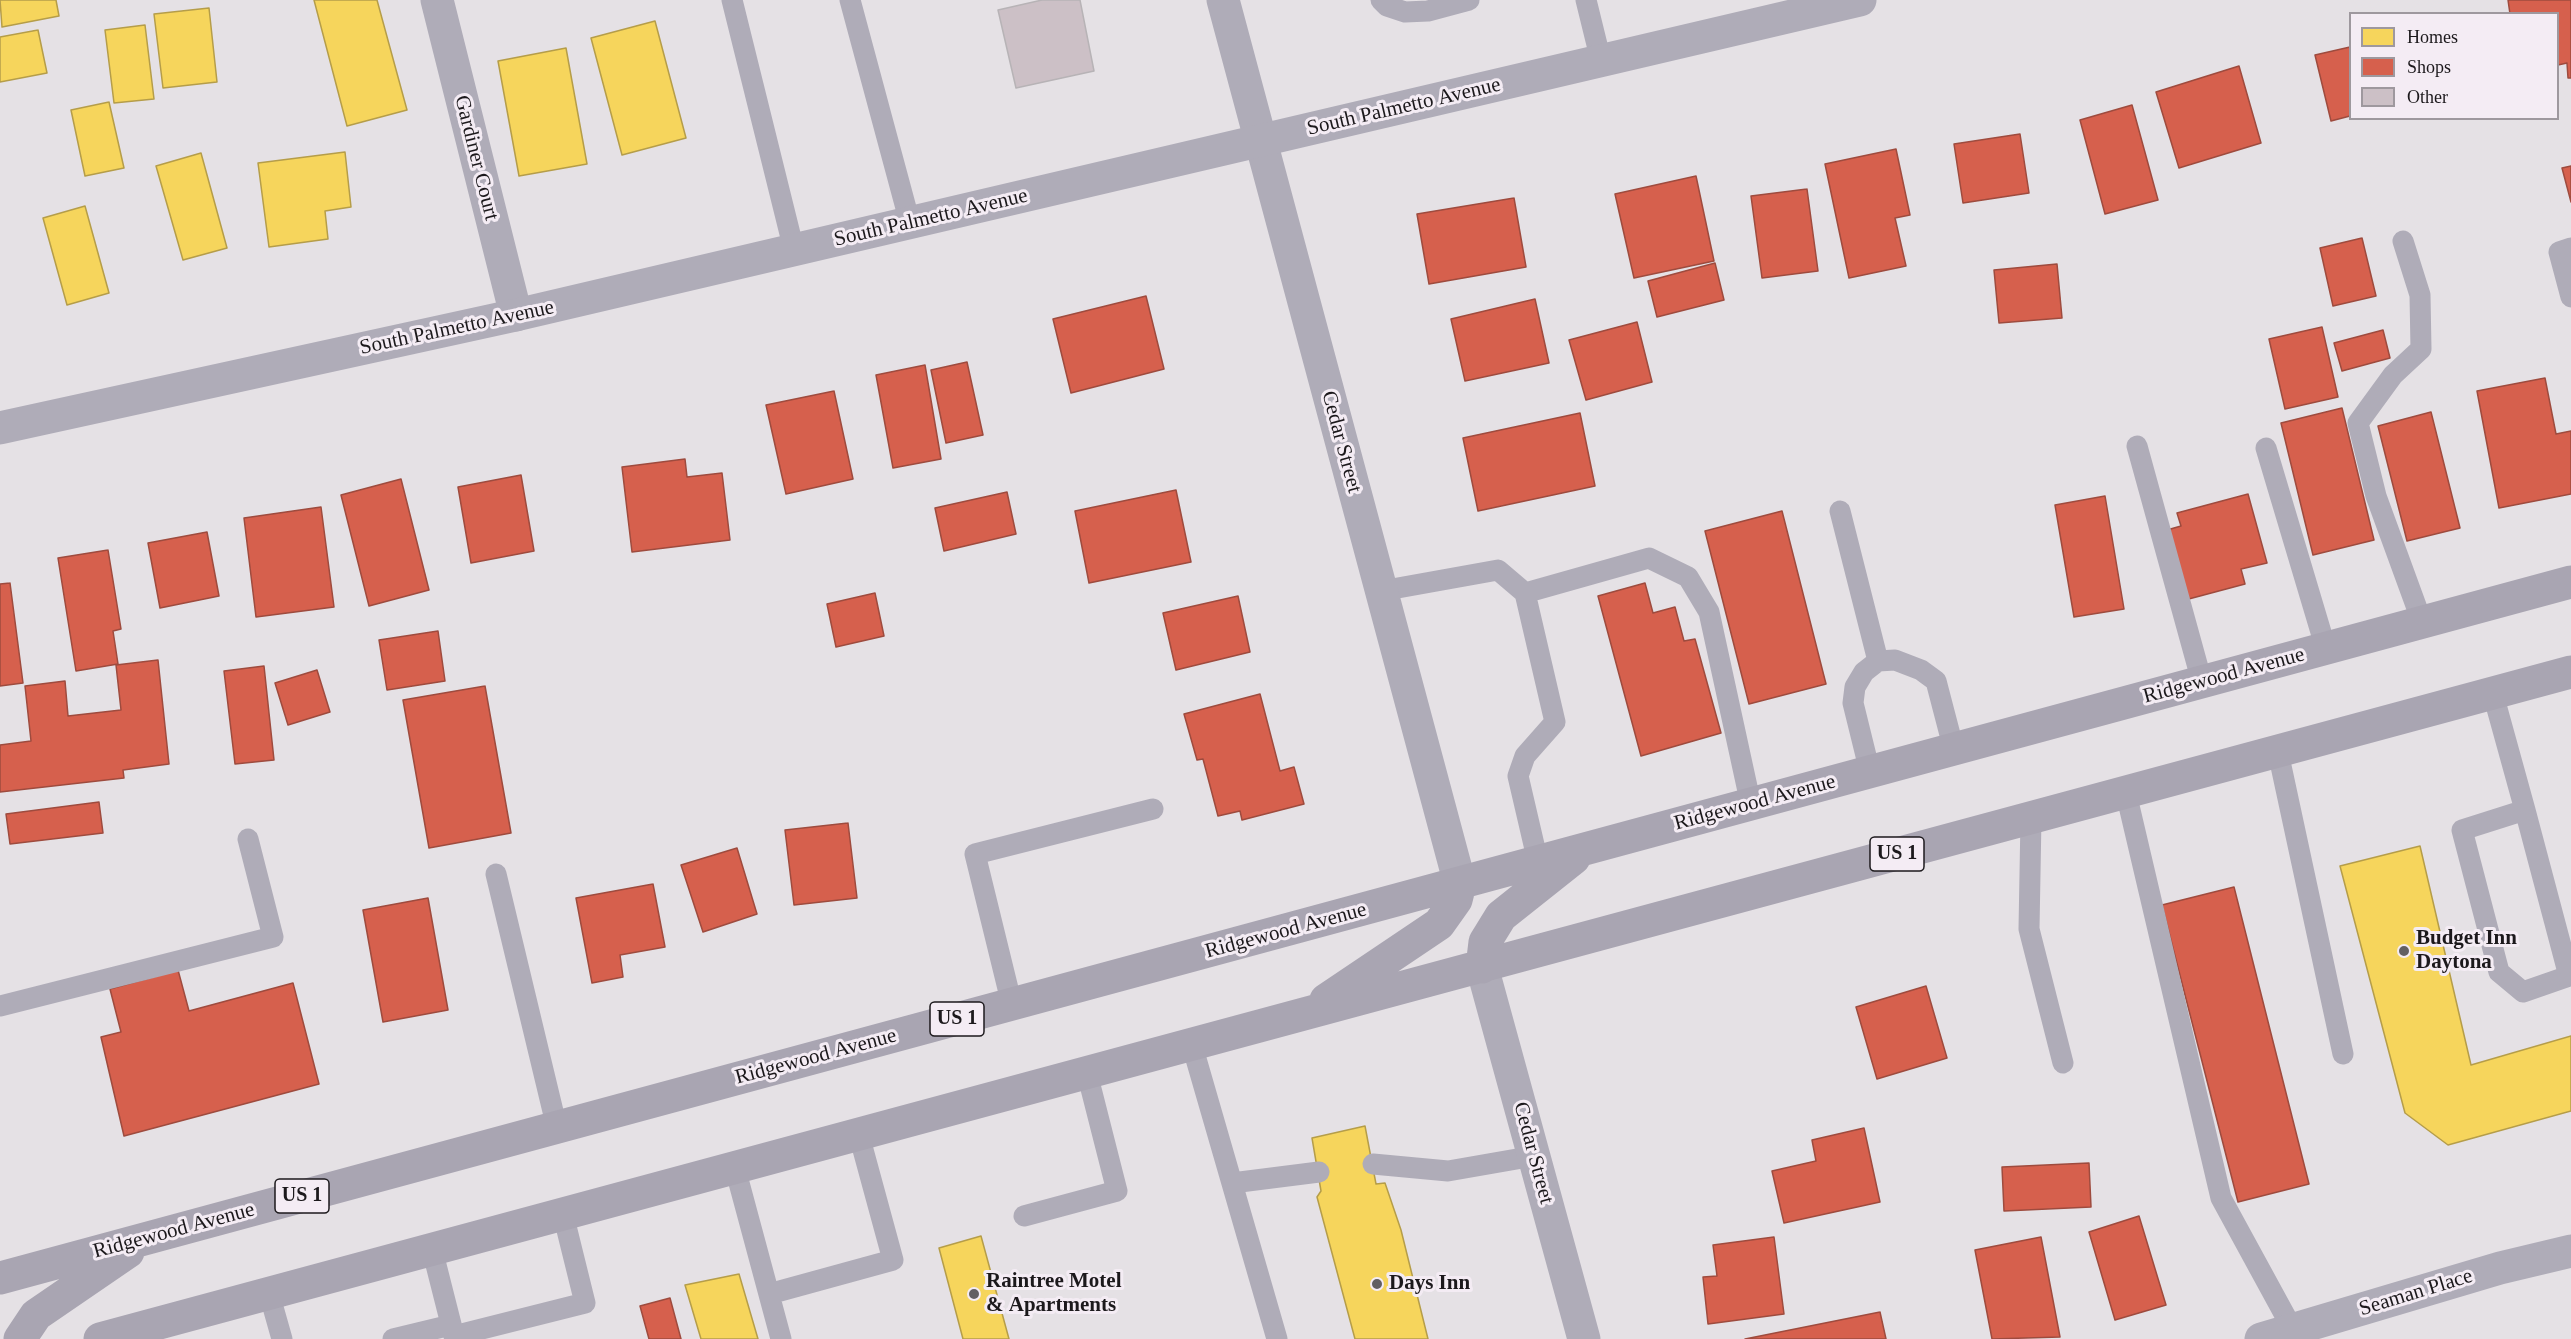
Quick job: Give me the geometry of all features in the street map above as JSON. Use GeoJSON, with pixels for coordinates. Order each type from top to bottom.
{"type":"FeatureCollection","features":[{"type":"Feature","properties":{"kind":"main road","name":"Ridgewood Avenue"},"geometry":{"type":"LineString","coordinates":[[0,1278],[2571,582]]}},
{"type":"Feature","properties":{"kind":"main road","name":"US 1"},"geometry":{"type":"LineString","coordinates":[[100,1339],[2571,672]]}},
{"type":"Feature","properties":{"kind":"main road"},"geometry":{"type":"LineString","coordinates":[[1482,967],[1485,942],[1501,916],[1585,849]]}},
{"type":"Feature","properties":{"kind":"main road"},"geometry":{"type":"LineString","coordinates":[[1302,1016],[1439,924],[1456,900],[1460,884]]}},
{"type":"Feature","properties":{"kind":"main road"},"geometry":{"type":"LineString","coordinates":[[20,1339],[36,1315],[150,1238]]}},
{"type":"Feature","properties":{"kind":"street","name":"Gardiner Court"},"geometry":{"type":"LineString","coordinates":[[437,0],[516,315]]}},
{"type":"Feature","properties":{"kind":"street","name":"Cedar Street"},"geometry":{"type":"LineString","coordinates":[[1223,0],[1460,884]]}},
{"type":"Feature","properties":{"kind":"street","name":"South Palmetto Avenue"},"geometry":{"type":"LineString","coordinates":[[0,428],[516,315],[1860,0]]}},
{"type":"Feature","properties":{"kind":"street","name":"Cedar Street"},"geometry":{"type":"LineString","coordinates":[[1482,967],[1584,1339]]}},
{"type":"Feature","properties":{"kind":"street","name":"Seaman Place"},"geometry":{"type":"LineString","coordinates":[[2261,1339],[2500,1268],[2571,1251]]}},
{"type":"Feature","properties":{"kind":"lane"},"geometry":{"type":"LineString","coordinates":[[732,0],[794,250]]}},
{"type":"Feature","properties":{"kind":"lane"},"geometry":{"type":"LineString","coordinates":[[850,0],[910,223]]}},
{"type":"Feature","properties":{"kind":"lane"},"geometry":{"type":"LineString","coordinates":[[1381,0],[1387,6],[1405,12],[1428,11],[1469,0]]}},
{"type":"Feature","properties":{"kind":"lane"},"geometry":{"type":"LineString","coordinates":[[1586,0],[1601,61]]}},
{"type":"Feature","properties":{"kind":"lane"},"geometry":{"type":"LineString","coordinates":[[2403,241],[2420,295],[2421,349],[2393,375],[2358,423],[2376,495],[2422,622]]}},
{"type":"Feature","properties":{"kind":"lane"},"geometry":{"type":"LineString","coordinates":[[2571,249],[2559,252],[2571,297]]}},
{"type":"Feature","properties":{"kind":"lane"},"geometry":{"type":"LineString","coordinates":[[2137,446],[2202,682]]}},
{"type":"Feature","properties":{"kind":"lane"},"geometry":{"type":"LineString","coordinates":[[2266,448],[2326,649]]}},
{"type":"Feature","properties":{"kind":"lane"},"geometry":{"type":"LineString","coordinates":[[1840,511],[1878,661]]}},
{"type":"Feature","properties":{"kind":"lane"},"geometry":{"type":"LineString","coordinates":[[1525,592],[1649,558],[1688,577],[1709,612],[1751,805]]}},
{"type":"Feature","properties":{"kind":"lane"},"geometry":{"type":"LineString","coordinates":[[1381,591],[1498,570],[1525,592],[1555,722],[1525,756],[1518,776],[1538,862]]}},
{"type":"Feature","properties":{"kind":"lane"},"geometry":{"type":"LineString","coordinates":[[1870,772],[1852,703],[1855,687],[1864,672],[1878,661],[1895,660],[1921,670],[1936,681],[1954,750]]}},
{"type":"Feature","properties":{"kind":"lane"},"geometry":{"type":"LineString","coordinates":[[2493,694],[2569,976],[2523,992],[2499,972],[2462,830],[2524,810]]}},
{"type":"Feature","properties":{"kind":"lane"},"geometry":{"type":"LineString","coordinates":[[2278,752],[2343,1054]]}},
{"type":"Feature","properties":{"kind":"lane"},"geometry":{"type":"LineString","coordinates":[[2126,793],[2221,1198],[2293,1330]]}},
{"type":"Feature","properties":{"kind":"lane"},"geometry":{"type":"LineString","coordinates":[[1012,1005],[975,854],[1153,809]]}},
{"type":"Feature","properties":{"kind":"lane"},"geometry":{"type":"LineString","coordinates":[[2031,818],[2029,929],[2063,1064]]}},
{"type":"Feature","properties":{"kind":"lane"},"geometry":{"type":"LineString","coordinates":[[0,1006],[273,937],[248,840]]}},
{"type":"Feature","properties":{"kind":"lane"},"geometry":{"type":"LineString","coordinates":[[496,874],[557,1128]]}},
{"type":"Feature","properties":{"kind":"lane"},"geometry":{"type":"LineString","coordinates":[[1192,1045],[1277,1339]]}},
{"type":"Feature","properties":{"kind":"lane"},"geometry":{"type":"LineString","coordinates":[[1024,1216],[1117,1191],[1087,1073]]}},
{"type":"Feature","properties":{"kind":"lane"},"geometry":{"type":"LineString","coordinates":[[769,1294],[893,1260],[859,1135]]}},
{"type":"Feature","properties":{"kind":"lane"},"geometry":{"type":"LineString","coordinates":[[1373,1164],[1448,1171],[1534,1156]]}},
{"type":"Feature","properties":{"kind":"lane"},"geometry":{"type":"LineString","coordinates":[[735,1168],[781,1339]]}},
{"type":"Feature","properties":{"kind":"lane"},"geometry":{"type":"LineString","coordinates":[[1232,1183],[1319,1172]]}},
{"type":"Feature","properties":{"kind":"lane"},"geometry":{"type":"LineString","coordinates":[[432,1249],[454,1336],[585,1303],[562,1214]]}},
{"type":"Feature","properties":{"kind":"lane"},"geometry":{"type":"LineString","coordinates":[[269,1293],[282,1339]]}},
{"type":"Feature","properties":{"kind":"lane"},"geometry":{"type":"LineString","coordinates":[[393,1339],[451,1325]]}},
{"type":"Feature","properties":{"kind":"building: Homes"},"geometry":{"type":"Polygon","coordinates":[[[0,0],[56,0],[59,16],[2,27],[0,0]]]}},
{"type":"Feature","properties":{"kind":"building: Homes"},"geometry":{"type":"Polygon","coordinates":[[[314,0],[377,0],[407,110],[347,126],[314,0]]]}},
{"type":"Feature","properties":{"kind":"building: Homes"},"geometry":{"type":"Polygon","coordinates":[[[209,8],[217,82],[163,88],[154,14],[209,8]]]}},
{"type":"Feature","properties":{"kind":"building: Homes"},"geometry":{"type":"Polygon","coordinates":[[[655,21],[686,138],[622,155],[591,38],[655,21]]]}},
{"type":"Feature","properties":{"kind":"building: Homes"},"geometry":{"type":"Polygon","coordinates":[[[145,25],[154,99],[114,103],[105,30],[145,25]]]}},
{"type":"Feature","properties":{"kind":"building: Homes"},"geometry":{"type":"Polygon","coordinates":[[[38,30],[47,73],[0,82],[0,37],[38,30]]]}},
{"type":"Feature","properties":{"kind":"building: Homes"},"geometry":{"type":"Polygon","coordinates":[[[566,48],[587,164],[519,176],[498,61],[566,48]]]}},
{"type":"Feature","properties":{"kind":"building: Homes"},"geometry":{"type":"Polygon","coordinates":[[[109,102],[124,168],[85,176],[71,110],[109,102]]]}},
{"type":"Feature","properties":{"kind":"building: Homes"},"geometry":{"type":"Polygon","coordinates":[[[345,152],[351,207],[325,211],[328,239],[269,247],[258,163],[345,152]]]}},
{"type":"Feature","properties":{"kind":"building: Homes"},"geometry":{"type":"Polygon","coordinates":[[[201,153],[227,248],[183,260],[156,166],[201,153]]]}},
{"type":"Feature","properties":{"kind":"building: Homes"},"geometry":{"type":"Polygon","coordinates":[[[85,206],[109,293],[67,305],[43,218],[85,206]]]}},
{"type":"Feature","properties":{"kind":"building: Homes","name":"Budget Inn Daytona"},"geometry":{"type":"Polygon","coordinates":[[[2420,846],[2471,1065],[2571,1036],[2571,1111],[2448,1145],[2405,1113],[2340,866],[2420,846]]]}},
{"type":"Feature","properties":{"kind":"building: Homes","name":"Days Inn"},"geometry":{"type":"Polygon","coordinates":[[[1365,1126],[1376,1184],[1385,1183],[1401,1230],[1428,1339],[1355,1339],[1317,1197],[1321,1191],[1312,1138],[1365,1126]]]}},
{"type":"Feature","properties":{"kind":"building: Homes","name":"Raintree Motel & Apartments"},"geometry":{"type":"Polygon","coordinates":[[[981,1236],[1009,1339],[963,1339],[939,1248],[981,1236]]]}},
{"type":"Feature","properties":{"kind":"building: Homes"},"geometry":{"type":"Polygon","coordinates":[[[739,1274],[758,1339],[701,1339],[685,1285],[739,1274]]]}},
{"type":"Feature","properties":{"kind":"building: Shops"},"geometry":{"type":"Polygon","coordinates":[[[2508,0],[2571,0],[2571,78],[2568,78],[2567,63],[2559,65],[2559,12],[2510,12],[2508,0]]]}},
{"type":"Feature","properties":{"kind":"building: Shops"},"geometry":{"type":"Polygon","coordinates":[[[2349,47],[2349,116],[2331,121],[2315,55],[2349,47]]]}},
{"type":"Feature","properties":{"kind":"building: Shops"},"geometry":{"type":"Polygon","coordinates":[[[2239,66],[2261,143],[2179,168],[2156,92],[2239,66]]]}},
{"type":"Feature","properties":{"kind":"building: Shops"},"geometry":{"type":"Polygon","coordinates":[[[2132,105],[2158,200],[2105,214],[2080,120],[2132,105]]]}},
{"type":"Feature","properties":{"kind":"building: Shops"},"geometry":{"type":"Polygon","coordinates":[[[2020,134],[2029,193],[1963,203],[1954,144],[2020,134]]]}},
{"type":"Feature","properties":{"kind":"building: Shops"},"geometry":{"type":"Polygon","coordinates":[[[1896,149],[1910,215],[1895,218],[1906,266],[1849,278],[1825,164],[1896,149]]]}},
{"type":"Feature","properties":{"kind":"building: Shops"},"geometry":{"type":"Polygon","coordinates":[[[2571,166],[2571,202],[2562,168],[2571,166]]]}},
{"type":"Feature","properties":{"kind":"building: Shops"},"geometry":{"type":"Polygon","coordinates":[[[1696,176],[1714,261],[1634,278],[1615,194],[1696,176]]]}},
{"type":"Feature","properties":{"kind":"building: Shops"},"geometry":{"type":"Polygon","coordinates":[[[1807,189],[1818,271],[1762,278],[1751,196],[1807,189]]]}},
{"type":"Feature","properties":{"kind":"building: Shops"},"geometry":{"type":"Polygon","coordinates":[[[1514,198],[1526,267],[1429,284],[1417,214],[1514,198]]]}},
{"type":"Feature","properties":{"kind":"building: Shops"},"geometry":{"type":"Polygon","coordinates":[[[2362,238],[2376,296],[2333,306],[2320,248],[2362,238]]]}},
{"type":"Feature","properties":{"kind":"building: Shops"},"geometry":{"type":"Polygon","coordinates":[[[1715,263],[1724,300],[1657,317],[1648,281],[1715,263]]]}},
{"type":"Feature","properties":{"kind":"building: Shops"},"geometry":{"type":"Polygon","coordinates":[[[2057,264],[2062,318],[1999,323],[1994,270],[2057,264]]]}},
{"type":"Feature","properties":{"kind":"building: Shops"},"geometry":{"type":"Polygon","coordinates":[[[1146,296],[1164,369],[1071,393],[1053,319],[1146,296]]]}},
{"type":"Feature","properties":{"kind":"building: Shops"},"geometry":{"type":"Polygon","coordinates":[[[1535,299],[1549,363],[1465,381],[1451,319],[1535,299]]]}},
{"type":"Feature","properties":{"kind":"building: Shops"},"geometry":{"type":"Polygon","coordinates":[[[1637,322],[1652,382],[1586,400],[1569,340],[1637,322]]]}},
{"type":"Feature","properties":{"kind":"building: Shops"},"geometry":{"type":"Polygon","coordinates":[[[2322,327],[2338,397],[2285,409],[2269,339],[2322,327]]]}},
{"type":"Feature","properties":{"kind":"building: Shops"},"geometry":{"type":"Polygon","coordinates":[[[2383,330],[2390,358],[2342,371],[2334,343],[2383,330]]]}},
{"type":"Feature","properties":{"kind":"building: Shops"},"geometry":{"type":"Polygon","coordinates":[[[967,362],[983,435],[946,443],[931,370],[967,362]]]}},
{"type":"Feature","properties":{"kind":"building: Shops"},"geometry":{"type":"Polygon","coordinates":[[[925,365],[941,459],[893,468],[876,375],[925,365]]]}},
{"type":"Feature","properties":{"kind":"building: Shops"},"geometry":{"type":"Polygon","coordinates":[[[2545,378],[2556,434],[2571,431],[2571,494],[2499,508],[2477,391],[2545,378]]]}},
{"type":"Feature","properties":{"kind":"building: Shops"},"geometry":{"type":"Polygon","coordinates":[[[834,391],[853,479],[786,494],[766,405],[834,391]]]}},
{"type":"Feature","properties":{"kind":"building: Shops"},"geometry":{"type":"Polygon","coordinates":[[[2342,408],[2374,540],[2313,555],[2281,423],[2342,408]]]}},
{"type":"Feature","properties":{"kind":"building: Shops"},"geometry":{"type":"Polygon","coordinates":[[[2431,412],[2460,528],[2407,541],[2378,426],[2431,412]]]}},
{"type":"Feature","properties":{"kind":"building: Shops"},"geometry":{"type":"Polygon","coordinates":[[[1580,413],[1595,486],[1478,511],[1463,438],[1580,413]]]}},
{"type":"Feature","properties":{"kind":"building: Shops"},"geometry":{"type":"Polygon","coordinates":[[[685,459],[687,477],[722,473],[730,540],[632,552],[622,467],[685,459]]]}},
{"type":"Feature","properties":{"kind":"building: Shops"},"geometry":{"type":"Polygon","coordinates":[[[521,475],[534,551],[471,563],[458,487],[521,475]]]}},
{"type":"Feature","properties":{"kind":"building: Shops"},"geometry":{"type":"Polygon","coordinates":[[[401,479],[429,590],[369,606],[341,495],[401,479]]]}},
{"type":"Feature","properties":{"kind":"building: Shops"},"geometry":{"type":"Polygon","coordinates":[[[1176,490],[1191,562],[1089,583],[1075,511],[1176,490]]]}},
{"type":"Feature","properties":{"kind":"building: Shops"},"geometry":{"type":"Polygon","coordinates":[[[1007,492],[1016,534],[944,551],[935,508],[1007,492]]]}},
{"type":"Feature","properties":{"kind":"building: Shops"},"geometry":{"type":"Polygon","coordinates":[[[2248,494],[2267,563],[2241,569],[2245,584],[2185,600],[2167,530],[2181,526],[2177,513],[2248,494]]]}},
{"type":"Feature","properties":{"kind":"building: Shops"},"geometry":{"type":"Polygon","coordinates":[[[2105,496],[2124,609],[2074,617],[2055,505],[2105,496]]]}},
{"type":"Feature","properties":{"kind":"building: Shops"},"geometry":{"type":"Polygon","coordinates":[[[321,507],[334,607],[256,617],[244,518],[321,507]]]}},
{"type":"Feature","properties":{"kind":"building: Shops"},"geometry":{"type":"Polygon","coordinates":[[[1782,511],[1826,684],[1749,704],[1705,531],[1782,511]]]}},
{"type":"Feature","properties":{"kind":"building: Shops"},"geometry":{"type":"Polygon","coordinates":[[[207,532],[219,596],[160,608],[148,543],[207,532]]]}},
{"type":"Feature","properties":{"kind":"building: Shops"},"geometry":{"type":"Polygon","coordinates":[[[108,550],[121,629],[113,631],[118,664],[76,671],[58,558],[108,550]]]}},
{"type":"Feature","properties":{"kind":"building: Shops"},"geometry":{"type":"Polygon","coordinates":[[[10,583],[23,683],[0,686],[0,584],[10,583]]]}},
{"type":"Feature","properties":{"kind":"building: Shops"},"geometry":{"type":"Polygon","coordinates":[[[1645,583],[1653,613],[1675,607],[1684,641],[1695,639],[1721,733],[1641,756],[1598,596],[1645,583]]]}},
{"type":"Feature","properties":{"kind":"building: Shops"},"geometry":{"type":"Polygon","coordinates":[[[875,593],[884,636],[836,647],[827,604],[875,593]]]}},
{"type":"Feature","properties":{"kind":"building: Shops"},"geometry":{"type":"Polygon","coordinates":[[[1238,596],[1250,652],[1176,670],[1163,613],[1238,596]]]}},
{"type":"Feature","properties":{"kind":"building: Shops"},"geometry":{"type":"Polygon","coordinates":[[[438,631],[445,681],[387,690],[379,640],[438,631]]]}},
{"type":"Feature","properties":{"kind":"building: Shops"},"geometry":{"type":"Polygon","coordinates":[[[158,660],[169,764],[123,770],[124,778],[0,792],[0,745],[31,741],[25,686],[65,681],[68,716],[121,710],[116,665],[158,660]]]}},
{"type":"Feature","properties":{"kind":"building: Shops"},"geometry":{"type":"Polygon","coordinates":[[[264,666],[274,760],[235,764],[224,671],[264,666]]]}},
{"type":"Feature","properties":{"kind":"building: Shops"},"geometry":{"type":"Polygon","coordinates":[[[317,670],[330,712],[288,725],[275,683],[317,670]]]}},
{"type":"Feature","properties":{"kind":"building: Shops"},"geometry":{"type":"Polygon","coordinates":[[[485,686],[511,833],[429,848],[403,700],[485,686]]]}},
{"type":"Feature","properties":{"kind":"building: Shops"},"geometry":{"type":"Polygon","coordinates":[[[1260,694],[1280,771],[1294,767],[1304,804],[1242,820],[1240,811],[1218,816],[1203,759],[1197,760],[1184,714],[1260,694]]]}},
{"type":"Feature","properties":{"kind":"building: Shops"},"geometry":{"type":"Polygon","coordinates":[[[99,802],[103,833],[10,844],[6,814],[99,802]]]}},
{"type":"Feature","properties":{"kind":"building: Shops"},"geometry":{"type":"Polygon","coordinates":[[[848,823],[857,898],[794,905],[785,830],[848,823]]]}},
{"type":"Feature","properties":{"kind":"building: Shops"},"geometry":{"type":"Polygon","coordinates":[[[737,848],[757,914],[703,932],[681,865],[737,848]]]}},
{"type":"Feature","properties":{"kind":"building: Shops"},"geometry":{"type":"Polygon","coordinates":[[[653,884],[665,947],[620,955],[623,977],[592,983],[576,898],[653,884]]]}},
{"type":"Feature","properties":{"kind":"building: Shops"},"geometry":{"type":"Polygon","coordinates":[[[2234,887],[2309,1184],[2238,1202],[2162,905],[2234,887]]]}},
{"type":"Feature","properties":{"kind":"building: Shops"},"geometry":{"type":"Polygon","coordinates":[[[428,898],[448,1010],[383,1022],[363,910],[428,898]]]}},
{"type":"Feature","properties":{"kind":"building: Shops"},"geometry":{"type":"Polygon","coordinates":[[[178,970],[189,1011],[293,983],[319,1084],[124,1136],[101,1037],[121,1032],[110,989],[178,970]]]}},
{"type":"Feature","properties":{"kind":"building: Shops"},"geometry":{"type":"Polygon","coordinates":[[[1926,986],[1947,1058],[1877,1079],[1856,1007],[1926,986]]]}},
{"type":"Feature","properties":{"kind":"building: Shops"},"geometry":{"type":"Polygon","coordinates":[[[1864,1128],[1880,1202],[1784,1223],[1772,1171],[1816,1161],[1812,1140],[1864,1128]]]}},
{"type":"Feature","properties":{"kind":"building: Shops"},"geometry":{"type":"Polygon","coordinates":[[[2089,1163],[2091,1207],[2004,1211],[2002,1167],[2089,1163]]]}},
{"type":"Feature","properties":{"kind":"building: Shops"},"geometry":{"type":"Polygon","coordinates":[[[2139,1216],[2166,1305],[2115,1320],[2089,1232],[2139,1216]]]}},
{"type":"Feature","properties":{"kind":"building: Shops"},"geometry":{"type":"Polygon","coordinates":[[[1774,1237],[1784,1314],[1708,1324],[1703,1277],[1717,1276],[1713,1245],[1774,1237]]]}},
{"type":"Feature","properties":{"kind":"building: Shops"},"geometry":{"type":"Polygon","coordinates":[[[2041,1237],[2060,1337],[1992,1339],[1975,1250],[2041,1237]]]}},
{"type":"Feature","properties":{"kind":"building: Shops"},"geometry":{"type":"Polygon","coordinates":[[[670,1298],[681,1339],[649,1339],[640,1306],[670,1298]]]}},
{"type":"Feature","properties":{"kind":"building: Shops"},"geometry":{"type":"Polygon","coordinates":[[[1880,1312],[1886,1339],[1745,1339],[1880,1312]]]}},
{"type":"Feature","properties":{"kind":"building: Other"},"geometry":{"type":"Polygon","coordinates":[[[1042,0],[1080,0],[1094,71],[1016,88],[998,10],[1042,0]]]}},
{"type":"Feature","properties":{"kind":"place","name":"Budget Inn Daytona"},"geometry":{"type":"Point","coordinates":[2404,951]}},
{"type":"Feature","properties":{"kind":"place","name":"Days Inn"},"geometry":{"type":"Point","coordinates":[1377,1284]}},
{"type":"Feature","properties":{"kind":"place","name":"Raintree Motel & Apartments"},"geometry":{"type":"Point","coordinates":[974,1294]}}]}
